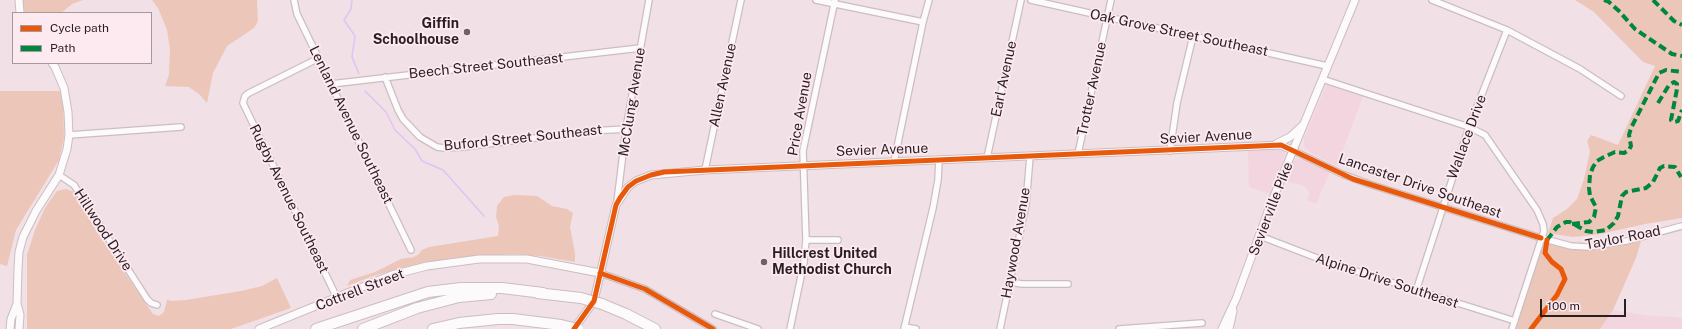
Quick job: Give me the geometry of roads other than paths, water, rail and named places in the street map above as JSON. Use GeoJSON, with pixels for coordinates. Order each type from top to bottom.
{"type":"FeatureCollection","features":[{"type":"Feature","properties":{"kind":"highway"},"geometry":{"type":"LineString","coordinates":[[316,329],[428,292],[462,288],[502,288],[581,298],[602,304],[656,329]]}},
{"type":"Feature","properties":{"kind":"highway"},"geometry":{"type":"LineString","coordinates":[[363,329],[417,308],[459,297],[508,292],[543,293]]}},
{"type":"Feature","properties":{"kind":"highway"},"geometry":{"type":"LineString","coordinates":[[433,329],[459,323],[498,319],[562,325],[578,329]]}},
{"type":"Feature","properties":{"kind":"street"},"geometry":{"type":"LineString","coordinates":[[19,0],[20,12]]}},
{"type":"Feature","properties":{"kind":"street","name":"Lenland Avenue Southeast"},"geometry":{"type":"LineString","coordinates":[[294,0],[297,14],[411,250]]}},
{"type":"Feature","properties":{"kind":"street","name":"McClung Avenue"},"geometry":{"type":"LineString","coordinates":[[616,204],[626,129],[649,0]]}},
{"type":"Feature","properties":{"kind":"street","name":"Allen Avenue"},"geometry":{"type":"LineString","coordinates":[[705,170],[741,0]]}},
{"type":"Feature","properties":{"kind":"street"},"geometry":{"type":"LineString","coordinates":[[816,0],[835,2],[923,22]]}},
{"type":"Feature","properties":{"kind":"street"},"geometry":{"type":"LineString","coordinates":[[894,162],[923,22],[929,0]]}},
{"type":"Feature","properties":{"kind":"street","name":"Earl Avenue"},"geometry":{"type":"LineString","coordinates":[[987,158],[1021,0]]}},
{"type":"Feature","properties":{"kind":"street","name":"Oak Grove Street Southeast"},"geometry":{"type":"LineString","coordinates":[[1030,0],[1328,66]]}},
{"type":"Feature","properties":{"kind":"street","name":"Trotter Avenue"},"geometry":{"type":"LineString","coordinates":[[1078,154],[1111,0]]}},
{"type":"Feature","properties":{"kind":"street","name":"Sevierville Pike"},"geometry":{"type":"LineString","coordinates":[[1222,329],[1236,299],[1322,79],[1355,0]]}},
{"type":"Feature","properties":{"kind":"street"},"geometry":{"type":"LineString","coordinates":[[1432,0],[1506,30],[1580,69],[1621,96]]}},
{"type":"Feature","properties":{"kind":"street","name":"Price Avenue"},"geometry":{"type":"LineString","coordinates":[[790,329],[804,262],[806,240],[803,151],[835,2]]}},
{"type":"Feature","properties":{"kind":"street","name":"Wallace Drive"},"geometry":{"type":"LineString","coordinates":[[1416,291],[1469,127],[1506,30]]}},
{"type":"Feature","properties":{"kind":"street"},"geometry":{"type":"LineString","coordinates":[[1170,151],[1178,103],[1193,36]]}},
{"type":"Feature","properties":{"kind":"street","name":"Beech Street Southeast"},"geometry":{"type":"LineString","coordinates":[[332,84],[640,48]]}},
{"type":"Feature","properties":{"kind":"street","name":"Rugby Avenue Southeast"},"geometry":{"type":"LineString","coordinates":[[319,58],[249,93],[244,99],[245,107],[337,298]]}},
{"type":"Feature","properties":{"kind":"street"},"geometry":{"type":"LineString","coordinates":[[19,329],[20,315],[17,304],[19,252],[23,237],[36,211],[59,175],[67,150],[69,135],[68,112],[64,88],[53,64]]}},
{"type":"Feature","properties":{"kind":"street","name":"Buford Street Southeast"},"geometry":{"type":"LineString","coordinates":[[385,77],[403,119],[420,137],[437,147],[463,147],[591,131],[626,129]]}},
{"type":"Feature","properties":{"kind":"street"},"geometry":{"type":"LineString","coordinates":[[1322,79],[1469,127],[1485,135],[1540,215],[1544,231],[1512,329]]}},
{"type":"Feature","properties":{"kind":"street"},"geometry":{"type":"LineString","coordinates":[[1273,145],[1290,137],[1305,123]]}},
{"type":"Feature","properties":{"kind":"street"},"geometry":{"type":"LineString","coordinates":[[69,135],[181,127]]}},
{"type":"Feature","properties":{"kind":"street","name":"Sevier Avenue"},"geometry":{"type":"LineString","coordinates":[[574,329],[594,301],[616,204],[628,187],[643,178],[664,172],[1170,151],[1273,145],[1281,145],[1294,151]]}},
{"type":"Feature","properties":{"kind":"street","name":"Lancaster Drive Southeast"},"geometry":{"type":"LineString","coordinates":[[1294,151],[1353,178],[1541,238]]}},
{"type":"Feature","properties":{"kind":"street","name":"Haywood Avenue"},"geometry":{"type":"LineString","coordinates":[[1000,329],[1026,204],[1030,156]]}},
{"type":"Feature","properties":{"kind":"street"},"geometry":{"type":"LineString","coordinates":[[916,329],[905,328],[934,208],[939,160]]}},
{"type":"Feature","properties":{"kind":"street","name":"Hillwood Drive"},"geometry":{"type":"LineString","coordinates":[[59,175],[74,185],[147,299],[151,303],[157,305]]}},
{"type":"Feature","properties":{"kind":"street","name":"Taylor Road"},"geometry":{"type":"LineString","coordinates":[[1541,238],[1571,246],[1588,247],[1626,241],[1682,226]]}},
{"type":"Feature","properties":{"kind":"street","name":"Alpine Drive Southeast"},"geometry":{"type":"LineString","coordinates":[[1260,236],[1330,263],[1515,321]]}},
{"type":"Feature","properties":{"kind":"street"},"geometry":{"type":"LineString","coordinates":[[806,240],[838,240]]}},
{"type":"Feature","properties":{"kind":"street","name":"Cottrell Street"},"geometry":{"type":"LineString","coordinates":[[259,329],[392,275],[428,266],[478,259],[527,259],[600,273],[645,289],[713,329]]}},
{"type":"Feature","properties":{"kind":"street"},"geometry":{"type":"LineString","coordinates":[[1010,282],[1022,284],[1068,284]]}},
{"type":"Feature","properties":{"kind":"street"},"geometry":{"type":"LineString","coordinates":[[1228,329],[1236,299]]}},
{"type":"Feature","properties":{"kind":"street"},"geometry":{"type":"LineString","coordinates":[[10,329],[11,319],[17,304]]}},
{"type":"Feature","properties":{"kind":"street"},"geometry":{"type":"LineString","coordinates":[[715,314],[758,329]]}},
{"type":"Feature","properties":{"kind":"street"},"geometry":{"type":"LineString","coordinates":[[1119,329],[1202,323]]}},
{"type":"Feature","properties":{"kind":"waterway"},"geometry":{"type":"LineString","coordinates":[[352,0],[351,9],[344,20],[355,36],[352,57],[359,74]]}},
{"type":"Feature","properties":{"kind":"waterway"},"geometry":{"type":"LineString","coordinates":[[365,91],[386,112],[395,130],[415,149],[422,161],[443,170],[484,216]]}},
{"type":"Feature","properties":{"kind":"place","name":"Giffin Schoolhouse"},"geometry":{"type":"Point","coordinates":[467,32]}},
{"type":"Feature","properties":{"kind":"place","name":"Hillcrest United Methodist Church"},"geometry":{"type":"Point","coordinates":[764,262]}}]}
